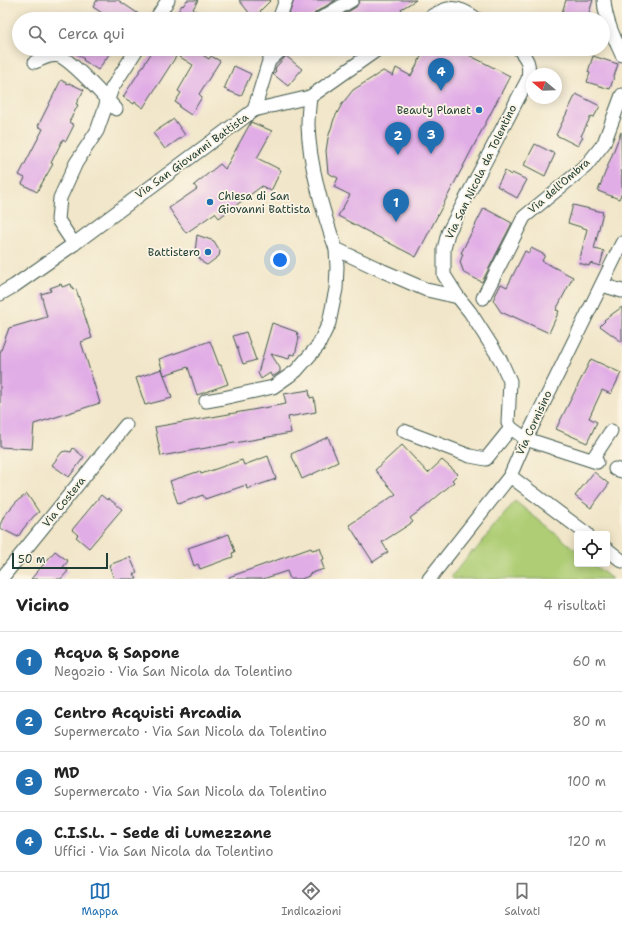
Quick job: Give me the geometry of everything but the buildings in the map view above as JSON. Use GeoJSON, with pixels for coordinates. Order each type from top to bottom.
{"type":"FeatureCollection","features":[{"type":"Feature","properties":{"kind":"street"},"geometry":{"type":"LineString","coordinates":[[160,12],[168,0]]}},
{"type":"Feature","properties":{"kind":"street"},"geometry":{"type":"LineString","coordinates":[[282,12],[286,0]]}},
{"type":"Feature","properties":{"kind":"street"},"geometry":{"type":"LineString","coordinates":[[332,12],[352,0]]}},
{"type":"Feature","properties":{"kind":"street"},"geometry":{"type":"LineString","coordinates":[[604,0],[606,12]]}},
{"type":"Feature","properties":{"kind":"street"},"geometry":{"type":"LineString","coordinates":[[438,12],[441,10],[455,8],[463,12]]}},
{"type":"Feature","properties":{"kind":"street"},"geometry":{"type":"LineString","coordinates":[[610,27],[622,55]]}},
{"type":"Feature","properties":{"kind":"street"},"geometry":{"type":"LineString","coordinates":[[35,62],[46,56],[58,56],[70,62],[112,105]]}},
{"type":"Feature","properties":{"kind":"street"},"geometry":{"type":"LineString","coordinates":[[74,244],[58,220],[60,198],[76,163],[112,105],[112,88],[133,56]]}},
{"type":"Feature","properties":{"kind":"street","name":"Via San Giovanni Battista"},"geometry":{"type":"LineString","coordinates":[[0,295],[74,244],[254,110],[270,56]]}},
{"type":"Feature","properties":{"kind":"street"},"geometry":{"type":"LineString","coordinates":[[254,110],[310,97],[368,56]]}},
{"type":"Feature","properties":{"kind":"street","name":"Via San Nicola da Tolentino"},"geometry":{"type":"LineString","coordinates":[[511,428],[508,423],[510,381],[500,359],[444,275],[444,249],[448,233],[528,79],[529,67],[525,56]]}},
{"type":"Feature","properties":{"kind":"street","name":"Via dell'Ombra"},"geometry":{"type":"LineString","coordinates":[[483,298],[524,216],[586,166],[604,143],[622,95]]}},
{"type":"Feature","properties":{"kind":"street"},"geometry":{"type":"LineString","coordinates":[[206,400],[223,398],[273,387],[296,370],[318,346],[329,323],[336,289],[336,249],[329,229],[312,164],[308,125],[310,97]]}},
{"type":"Feature","properties":{"kind":"street","name":"Via Cornisino"},"geometry":{"type":"LineString","coordinates":[[428,579],[510,476],[526,439],[622,243]]}},
{"type":"Feature","properties":{"kind":"street"},"geometry":{"type":"LineString","coordinates":[[336,249],[427,290],[458,297]]}},
{"type":"Feature","properties":{"kind":"street"},"geometry":{"type":"LineString","coordinates":[[602,285],[622,291]]}},
{"type":"Feature","properties":{"kind":"street","name":"Via Costera"},"geometry":{"type":"LineString","coordinates":[[1,579],[126,425]]}},
{"type":"Feature","properties":{"kind":"street"},"geometry":{"type":"LineString","coordinates":[[404,430],[470,456],[486,459],[511,428],[526,439],[595,461],[611,431]]}},
{"type":"Feature","properties":{"kind":"street"},"geometry":{"type":"LineString","coordinates":[[510,476],[583,531]]}},
{"type":"Feature","properties":{"kind":"street"},"geometry":{"type":"LineString","coordinates":[[610,551],[622,561]]}},
{"type":"Feature","properties":{"kind":"green space"},"geometry":{"type":"Polygon","coordinates":[[[515,501],[574,549],[574,567],[597,567],[612,579],[453,579],[451,577],[472,551],[474,552],[515,501]]]}},
{"type":"Feature","properties":{"kind":"place","name":"C.I.S.L. - Sede di Lumezzane"},"geometry":{"type":"Point","coordinates":[441,91]}},
{"type":"Feature","properties":{"kind":"place","name":"Beauty Planet"},"geometry":{"type":"Point","coordinates":[479,110]}},
{"type":"Feature","properties":{"kind":"place","name":"MD"},"geometry":{"type":"Point","coordinates":[431,154]}},
{"type":"Feature","properties":{"kind":"place","name":"Centro Acquisti Arcadia"},"geometry":{"type":"Point","coordinates":[398,155]}},
{"type":"Feature","properties":{"kind":"place","name":"Chiesa di San Giovanni Battista"},"geometry":{"type":"Point","coordinates":[210,202]}},
{"type":"Feature","properties":{"kind":"place","name":"Acqua & Sapone"},"geometry":{"type":"Point","coordinates":[396,222]}},
{"type":"Feature","properties":{"kind":"place","name":"Battistero"},"geometry":{"type":"Point","coordinates":[208,252]}}]}
